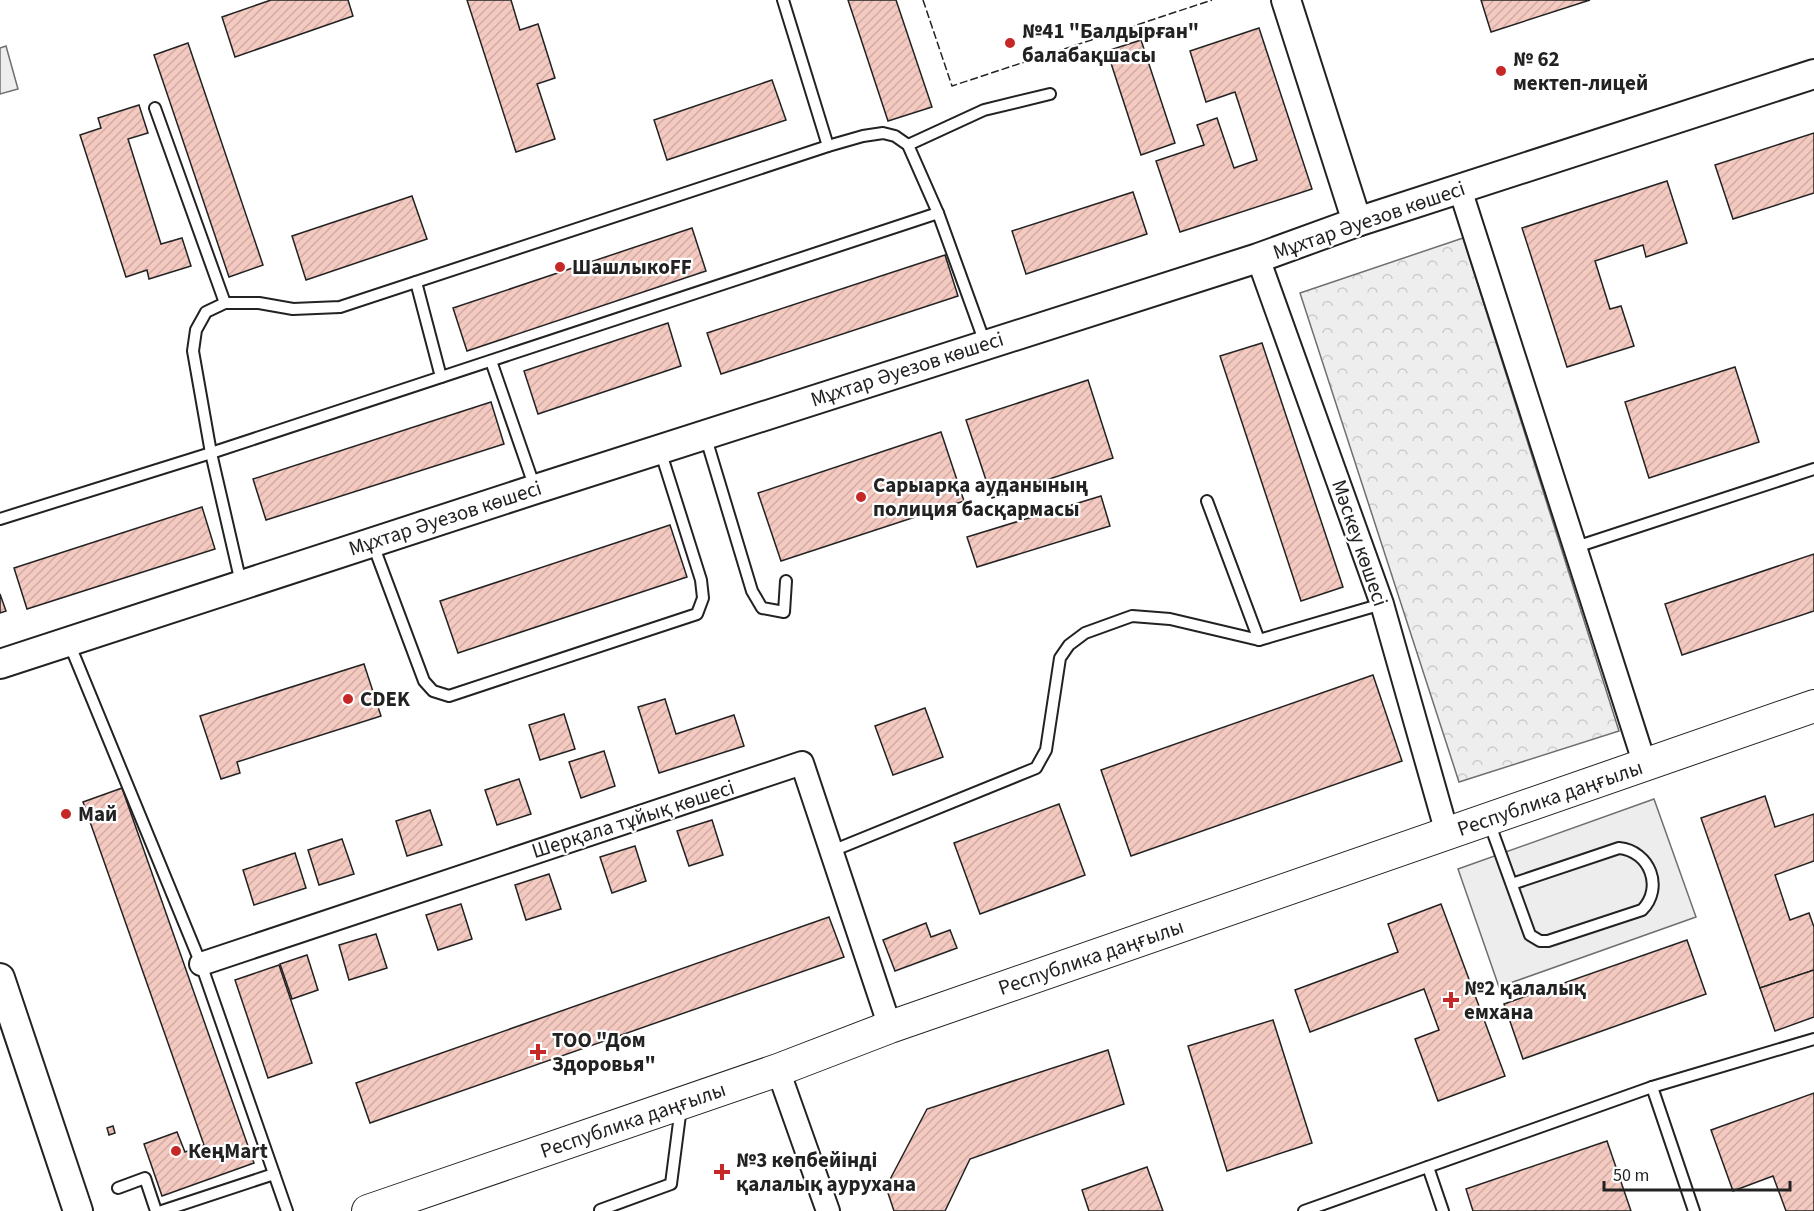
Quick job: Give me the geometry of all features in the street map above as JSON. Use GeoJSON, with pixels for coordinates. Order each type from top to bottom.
{"type":"FeatureCollection","features":[{"type":"Feature","properties":{"kind":"main road","name":"Республика даңғылы"},"geometry":{"type":"LineString","coordinates":[[379,1209],[778,1070],[890,1027],[1814,706]]}},
{"type":"Feature","properties":{"kind":"street"},"geometry":{"type":"LineString","coordinates":[[1286,0],[1357,222]]}},
{"type":"Feature","properties":{"kind":"street","name":"Мұхтар Әуезов көшесі"},"geometry":{"type":"LineString","coordinates":[[0,664],[241,584],[1258,258],[1357,222],[1814,74]]}},
{"type":"Feature","properties":{"kind":"street"},"geometry":{"type":"LineString","coordinates":[[1460,189],[1645,765]]}},
{"type":"Feature","properties":{"kind":"street","name":"Мәскеу көшесі"},"geometry":{"type":"LineString","coordinates":[[1258,258],[1382,604],[1447,833]]}},
{"type":"Feature","properties":{"kind":"street","name":"Шерқала тұйық көшесі"},"geometry":{"type":"LineString","coordinates":[[201,964],[802,763],[890,1027]]}},
{"type":"Feature","properties":{"kind":"street"},"geometry":{"type":"LineString","coordinates":[[0,978],[78,1211]]}},
{"type":"Feature","properties":{"kind":"street"},"geometry":{"type":"LineString","coordinates":[[778,1070],[828,1211]]}},
{"type":"Feature","properties":{"kind":"lane"},"geometry":{"type":"LineString","coordinates":[[783,0],[828,146]]}},
{"type":"Feature","properties":{"kind":"lane"},"geometry":{"type":"LineString","coordinates":[[908,145],[984,110],[1050,94]]}},
{"type":"Feature","properties":{"kind":"lane"},"geometry":{"type":"LineString","coordinates":[[155,108],[225,303]]}},
{"type":"Feature","properties":{"kind":"lane"},"geometry":{"type":"LineString","coordinates":[[241,584],[211,453],[193,351],[196,330],[206,312],[225,303],[259,303],[293,309],[340,307],[828,146],[883,133],[895,136],[908,145],[938,213],[985,344]]}},
{"type":"Feature","properties":{"kind":"lane"},"geometry":{"type":"LineString","coordinates":[[0,519],[211,453],[938,213]]}},
{"type":"Feature","properties":{"kind":"lane"},"geometry":{"type":"LineString","coordinates":[[416,282],[441,377]]}},
{"type":"Feature","properties":{"kind":"lane"},"geometry":{"type":"LineString","coordinates":[[491,361],[536,489]]}},
{"type":"Feature","properties":{"kind":"lane"},"geometry":{"type":"LineString","coordinates":[[705,435],[752,591],[762,608],[784,612],[786,581]]}},
{"type":"Feature","properties":{"kind":"lane"},"geometry":{"type":"LineString","coordinates":[[372,542],[424,681],[433,691],[449,696],[697,614],[703,598],[701,580],[660,449]]}},
{"type":"Feature","properties":{"kind":"lane"},"geometry":{"type":"LineString","coordinates":[[1576,547],[1814,469]]}},
{"type":"Feature","properties":{"kind":"lane"},"geometry":{"type":"LineString","coordinates":[[1207,501],[1258,640]]}},
{"type":"Feature","properties":{"kind":"lane"},"geometry":{"type":"LineString","coordinates":[[832,851],[1036,768],[1046,750],[1060,658],[1069,645],[1085,633],[1132,616],[1170,620],[1258,640],[1382,604]]}},
{"type":"Feature","properties":{"kind":"lane"},"geometry":{"type":"LineString","coordinates":[[69,641],[201,964],[287,1211]]}},
{"type":"Feature","properties":{"kind":"lane"},"geometry":{"type":"LineString","coordinates":[[1488,819],[1530,935],[1540,941],[1548,941],[1642,910],[1650,902],[1653,890],[1647,862],[1631,850],[1619,848],[1512,884]]}},
{"type":"Feature","properties":{"kind":"lane"},"geometry":{"type":"LineString","coordinates":[[1304,1211],[1652,1087],[1814,1039]]}},
{"type":"Feature","properties":{"kind":"lane"},"geometry":{"type":"LineString","coordinates":[[1652,1087],[1694,1211]]}},
{"type":"Feature","properties":{"kind":"lane"},"geometry":{"type":"LineString","coordinates":[[600,1210],[671,1184],[682,1104]]}},
{"type":"Feature","properties":{"kind":"lane"},"geometry":{"type":"LineString","coordinates":[[1428,1167],[1443,1211]]}},
{"type":"Feature","properties":{"kind":"lane"},"geometry":{"type":"LineString","coordinates":[[162,1211],[274,1174]]}},
{"type":"Feature","properties":{"kind":"lane"},"geometry":{"type":"LineString","coordinates":[[118,1188],[145,1178],[156,1211]]}},
{"type":"Feature","properties":{"kind":"green space"},"geometry":{"type":"Polygon","coordinates":[[[6,46],[18,89],[0,94],[0,48],[6,46]]]}},
{"type":"Feature","properties":{"kind":"green space"},"geometry":{"type":"Polygon","coordinates":[[[1463,238],[1619,731],[1459,782],[1300,293],[1463,238]]]}},
{"type":"Feature","properties":{"kind":"shaded area"},"geometry":{"type":"Polygon","coordinates":[[[1654,799],[1696,917],[1499,987],[1458,869],[1654,799]]]}},
{"type":"Feature","properties":{"kind":"building"},"geometry":{"type":"Polygon","coordinates":[[[271,0],[348,0],[353,16],[235,57],[222,17],[271,0]]]}},
{"type":"Feature","properties":{"kind":"building"},"geometry":{"type":"Polygon","coordinates":[[[467,0],[511,0],[520,30],[538,24],[555,78],[537,84],[555,139],[516,152],[467,0]]]}},
{"type":"Feature","properties":{"kind":"building"},"geometry":{"type":"Polygon","coordinates":[[[848,0],[896,0],[932,107],[888,121],[848,0]]]}},
{"type":"Feature","properties":{"kind":"building"},"geometry":{"type":"Polygon","coordinates":[[[1481,0],[1590,0],[1491,32],[1481,0]]]}},
{"type":"Feature","properties":{"kind":"building"},"geometry":{"type":"Polygon","coordinates":[[[1259,28],[1312,189],[1180,232],[1156,161],[1204,145],[1197,125],[1217,118],[1234,168],[1257,160],[1235,92],[1206,102],[1190,51],[1259,28]]]}},
{"type":"Feature","properties":{"kind":"building"},"geometry":{"type":"Polygon","coordinates":[[[1141,40],[1175,143],[1141,155],[1107,51],[1141,40]]]}},
{"type":"Feature","properties":{"kind":"building"},"geometry":{"type":"Polygon","coordinates":[[[188,43],[263,265],[229,277],[154,55],[188,43]]]}},
{"type":"Feature","properties":{"kind":"building"},"geometry":{"type":"Polygon","coordinates":[[[772,80],[786,120],[667,160],[654,120],[772,80]]]}},
{"type":"Feature","properties":{"kind":"building"},"geometry":{"type":"Polygon","coordinates":[[[139,105],[148,133],[128,139],[161,244],[182,238],[191,266],[149,279],[147,270],[126,277],[80,135],[101,128],[98,118],[139,105]]]}},
{"type":"Feature","properties":{"kind":"building"},"geometry":{"type":"Polygon","coordinates":[[[1814,133],[1814,193],[1733,219],[1715,165],[1814,133]]]}},
{"type":"Feature","properties":{"kind":"building"},"geometry":{"type":"Polygon","coordinates":[[[1667,181],[1687,243],[1646,257],[1643,245],[1595,261],[1610,309],[1621,306],[1634,346],[1567,367],[1522,228],[1667,181]]]}},
{"type":"Feature","properties":{"kind":"building"},"geometry":{"type":"Polygon","coordinates":[[[1133,192],[1147,234],[1026,274],[1012,231],[1133,192]]]}},
{"type":"Feature","properties":{"kind":"building"},"geometry":{"type":"Polygon","coordinates":[[[412,196],[427,239],[306,280],[292,236],[412,196]]]}},
{"type":"Feature","properties":{"kind":"building"},"geometry":{"type":"Polygon","coordinates":[[[692,228],[706,271],[467,351],[453,308],[692,228]]]}},
{"type":"Feature","properties":{"kind":"building"},"geometry":{"type":"Polygon","coordinates":[[[945,255],[958,296],[721,374],[707,333],[945,255]]]}},
{"type":"Feature","properties":{"kind":"building"},"geometry":{"type":"Polygon","coordinates":[[[668,323],[681,366],[538,414],[524,371],[668,323]]]}},
{"type":"Feature","properties":{"kind":"building"},"geometry":{"type":"Polygon","coordinates":[[[1262,343],[1343,587],[1301,601],[1220,356],[1262,343]]]}},
{"type":"Feature","properties":{"kind":"building"},"geometry":{"type":"Polygon","coordinates":[[[1735,367],[1759,442],[1649,478],[1625,402],[1735,367]]]}},
{"type":"Feature","properties":{"kind":"building"},"geometry":{"type":"Polygon","coordinates":[[[1088,380],[1113,458],[992,498],[966,420],[1088,380]]]}},
{"type":"Feature","properties":{"kind":"building"},"geometry":{"type":"Polygon","coordinates":[[[491,402],[504,444],[266,520],[253,479],[491,402]]]}},
{"type":"Feature","properties":{"kind":"building","name":"Сарыарқа ауданының полиция басқармасы"},"geometry":{"type":"Polygon","coordinates":[[[941,432],[964,501],[781,561],[758,493],[941,432]]]}},
{"type":"Feature","properties":{"kind":"building"},"geometry":{"type":"Polygon","coordinates":[[[1101,496],[1110,526],[977,567],[967,537],[1101,496]]]}},
{"type":"Feature","properties":{"kind":"building"},"geometry":{"type":"Polygon","coordinates":[[[202,507],[215,549],[27,609],[14,568],[202,507]]]}},
{"type":"Feature","properties":{"kind":"building"},"geometry":{"type":"Polygon","coordinates":[[[670,525],[687,577],[458,653],[440,601],[670,525]]]}},
{"type":"Feature","properties":{"kind":"building"},"geometry":{"type":"Polygon","coordinates":[[[1814,554],[1814,611],[1682,655],[1665,604],[1814,554]]]}},
{"type":"Feature","properties":{"kind":"building"},"geometry":{"type":"Polygon","coordinates":[[[0,594],[6,611],[0,613],[0,594]]]}},
{"type":"Feature","properties":{"kind":"building"},"geometry":{"type":"Polygon","coordinates":[[[364,664],[381,716],[237,762],[240,773],[221,779],[200,716],[364,664]]]}},
{"type":"Feature","properties":{"kind":"building"},"geometry":{"type":"Polygon","coordinates":[[[1373,675],[1402,761],[1131,856],[1101,770],[1373,675]]]}},
{"type":"Feature","properties":{"kind":"building"},"geometry":{"type":"Polygon","coordinates":[[[665,699],[676,734],[734,715],[744,746],[659,773],[638,707],[665,699]]]}},
{"type":"Feature","properties":{"kind":"building"},"geometry":{"type":"Polygon","coordinates":[[[925,708],[943,757],[893,775],[875,726],[925,708]]]}},
{"type":"Feature","properties":{"kind":"building"},"geometry":{"type":"Polygon","coordinates":[[[564,714],[575,749],[540,760],[529,725],[564,714]]]}},
{"type":"Feature","properties":{"kind":"building"},"geometry":{"type":"Polygon","coordinates":[[[604,751],[615,786],[581,798],[569,762],[604,751]]]}},
{"type":"Feature","properties":{"kind":"building"},"geometry":{"type":"Polygon","coordinates":[[[519,779],[531,814],[497,825],[485,790],[519,779]]]}},
{"type":"Feature","properties":{"kind":"building"},"geometry":{"type":"Polygon","coordinates":[[[122,788],[254,1163],[162,1196],[144,1144],[177,1132],[185,1152],[204,1145],[83,802],[122,788]]]}},
{"type":"Feature","properties":{"kind":"building"},"geometry":{"type":"Polygon","coordinates":[[[1765,796],[1775,827],[1814,814],[1814,861],[1775,875],[1790,920],[1809,913],[1814,927],[1814,970],[1760,988],[1701,818],[1765,796]]]}},
{"type":"Feature","properties":{"kind":"building"},"geometry":{"type":"Polygon","coordinates":[[[1059,804],[1085,875],[980,914],[954,843],[1059,804]]]}},
{"type":"Feature","properties":{"kind":"building"},"geometry":{"type":"Polygon","coordinates":[[[430,810],[442,845],[407,856],[396,821],[430,810]]]}},
{"type":"Feature","properties":{"kind":"building"},"geometry":{"type":"Polygon","coordinates":[[[712,820],[723,855],[689,866],[677,831],[712,820]]]}},
{"type":"Feature","properties":{"kind":"building"},"geometry":{"type":"Polygon","coordinates":[[[342,839],[354,874],[319,885],[308,850],[342,839]]]}},
{"type":"Feature","properties":{"kind":"building"},"geometry":{"type":"Polygon","coordinates":[[[635,846],[646,881],[612,893],[600,857],[635,846]]]}},
{"type":"Feature","properties":{"kind":"building"},"geometry":{"type":"Polygon","coordinates":[[[295,853],[306,888],[254,905],[243,870],[295,853]]]}},
{"type":"Feature","properties":{"kind":"building"},"geometry":{"type":"Polygon","coordinates":[[[549,874],[561,909],[526,920],[515,885],[549,874]]]}},
{"type":"Feature","properties":{"kind":"building"},"geometry":{"type":"Polygon","coordinates":[[[461,904],[472,939],[438,950],[426,915],[461,904]]]}},
{"type":"Feature","properties":{"kind":"building"},"geometry":{"type":"Polygon","coordinates":[[[1441,904],[1505,1076],[1438,1101],[1415,1039],[1439,1030],[1424,989],[1310,1032],[1295,990],[1398,952],[1388,924],[1441,904]]]}},
{"type":"Feature","properties":{"kind":"building"},"geometry":{"type":"Polygon","coordinates":[[[829,917],[844,957],[370,1123],[356,1083],[829,917]]]}},
{"type":"Feature","properties":{"kind":"building"},"geometry":{"type":"Polygon","coordinates":[[[926,923],[931,937],[950,930],[957,948],[895,971],[883,940],[926,923]]]}},
{"type":"Feature","properties":{"kind":"building"},"geometry":{"type":"Polygon","coordinates":[[[376,934],[387,968],[349,980],[339,945],[376,934]]]}},
{"type":"Feature","properties":{"kind":"building"},"geometry":{"type":"Polygon","coordinates":[[[1687,940],[1706,994],[1523,1059],[1504,1004],[1687,940]]]}},
{"type":"Feature","properties":{"kind":"building"},"geometry":{"type":"Polygon","coordinates":[[[307,955],[318,990],[292,999],[280,964],[307,955]]]}},
{"type":"Feature","properties":{"kind":"building"},"geometry":{"type":"Polygon","coordinates":[[[279,965],[312,1063],[268,1078],[235,980],[279,965]]]}},
{"type":"Feature","properties":{"kind":"building"},"geometry":{"type":"Polygon","coordinates":[[[1814,970],[1814,1017],[1775,1031],[1760,988],[1814,970]]]}},
{"type":"Feature","properties":{"kind":"building"},"geometry":{"type":"Polygon","coordinates":[[[1273,1020],[1312,1143],[1227,1171],[1188,1046],[1273,1020]]]}},
{"type":"Feature","properties":{"kind":"building"},"geometry":{"type":"Polygon","coordinates":[[[1108,1050],[1124,1104],[970,1159],[945,1211],[894,1211],[886,1187],[927,1109],[1108,1050]]]}},
{"type":"Feature","properties":{"kind":"building"},"geometry":{"type":"Polygon","coordinates":[[[1814,1093],[1814,1211],[1786,1211],[1773,1176],[1733,1191],[1711,1130],[1814,1093]]]}},
{"type":"Feature","properties":{"kind":"building"},"geometry":{"type":"Polygon","coordinates":[[[113,1126],[115,1133],[109,1135],[107,1128],[113,1126]]]}},
{"type":"Feature","properties":{"kind":"building"},"geometry":{"type":"Polygon","coordinates":[[[1607,1141],[1631,1211],[1473,1211],[1466,1189],[1607,1141]]]}},
{"type":"Feature","properties":{"kind":"building"},"geometry":{"type":"Polygon","coordinates":[[[1147,1167],[1163,1211],[1089,1211],[1082,1190],[1147,1167]]]}},
{"type":"Feature","properties":{"kind":"fence"},"geometry":{"type":"LineString","coordinates":[[923,0],[952,86],[1212,0]]}},
{"type":"Feature","properties":{"kind":"place","name":"№41 \"Балдырған\" балабақшасы"},"geometry":{"type":"Point","coordinates":[1010,43]}},
{"type":"Feature","properties":{"kind":"place","name":"№ 62 мектеп-лицей"},"geometry":{"type":"Point","coordinates":[1501,71]}},
{"type":"Feature","properties":{"kind":"place","name":"ШашлыкoFF"},"geometry":{"type":"Point","coordinates":[560,267]}},
{"type":"Feature","properties":{"kind":"place","name":"Сарыарқа ауданының полиция басқармасы"},"geometry":{"type":"Point","coordinates":[861,497]}},
{"type":"Feature","properties":{"kind":"place","name":"CDEK"},"geometry":{"type":"Point","coordinates":[348,699]}},
{"type":"Feature","properties":{"kind":"place","name":"Май"},"geometry":{"type":"Point","coordinates":[66,814]}},
{"type":"Feature","properties":{"kind":"place","name":"№2 қалалық емхана"},"geometry":{"type":"Point","coordinates":[1451,1000]}},
{"type":"Feature","properties":{"kind":"place","name":"ТОО \"Дом Здоровья\""},"geometry":{"type":"Point","coordinates":[538,1052]}},
{"type":"Feature","properties":{"kind":"place","name":"КеңMart"},"geometry":{"type":"Point","coordinates":[176,1151]}},
{"type":"Feature","properties":{"kind":"place","name":"№3 көпбейінді қалалық аурухана"},"geometry":{"type":"Point","coordinates":[722,1172]}}]}
